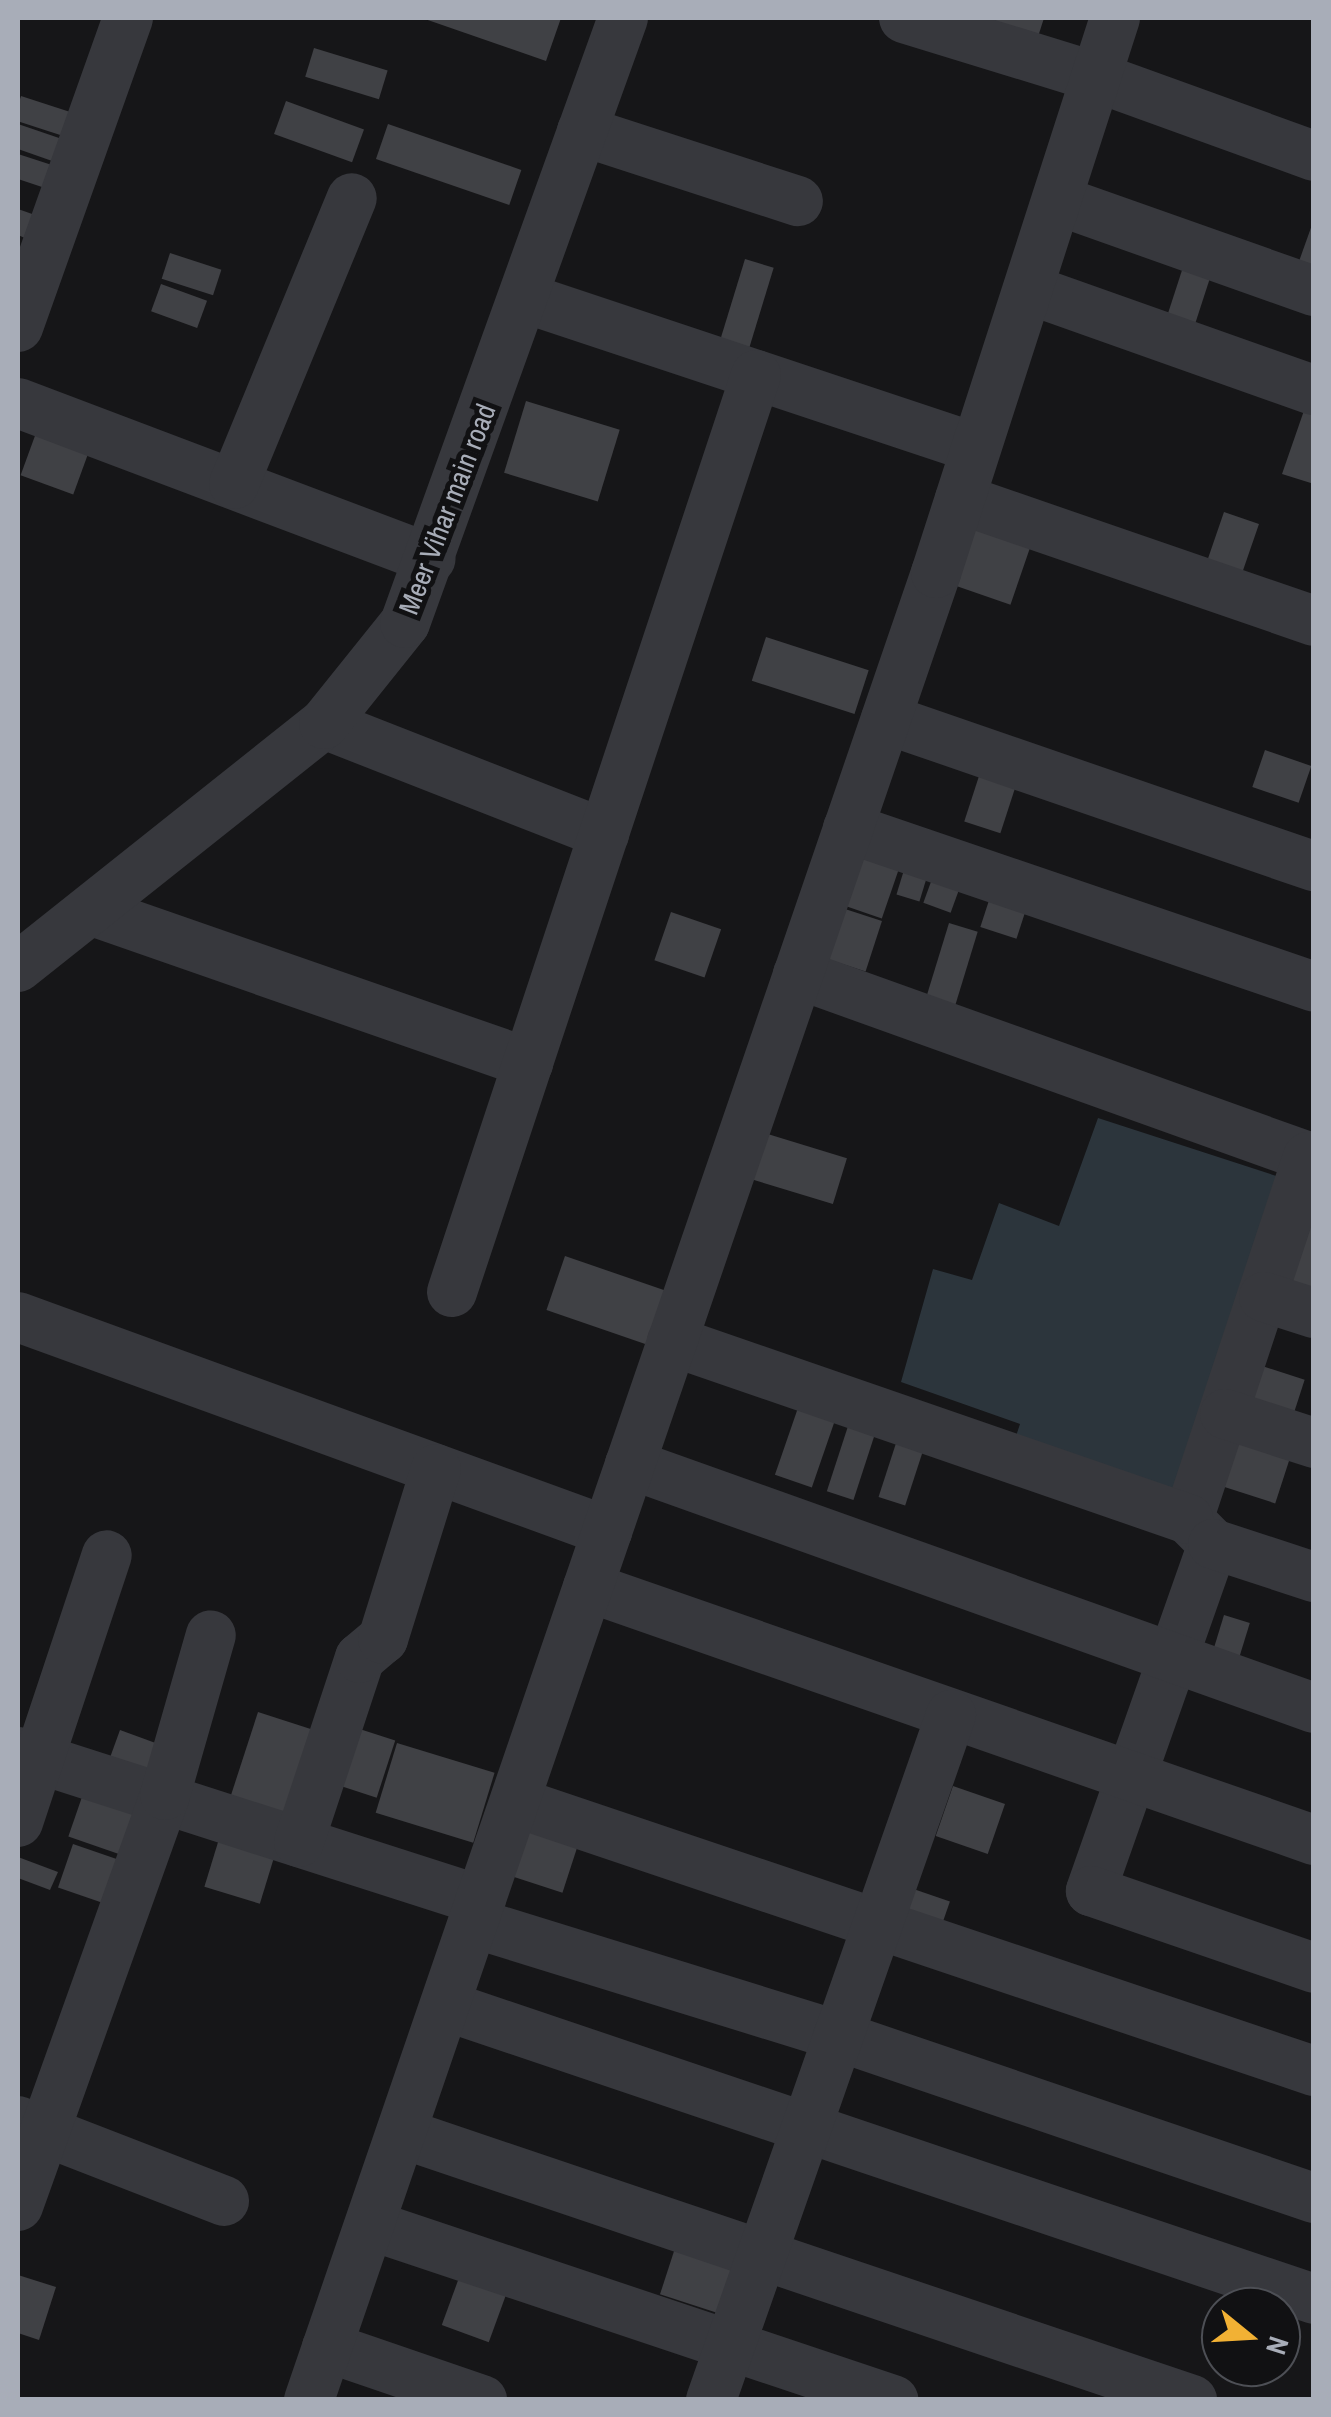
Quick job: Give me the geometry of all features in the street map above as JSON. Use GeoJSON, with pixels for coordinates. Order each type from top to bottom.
{"type":"FeatureCollection","features":[{"type":"Feature","properties":{"kind":"street"},"geometry":{"type":"LineString","coordinates":[[18,327],[128,18]]}},
{"type":"Feature","properties":{"kind":"street","name":"Meer Vihar main road"},"geometry":{"type":"LineString","coordinates":[[46,936],[324,724],[405,623],[432,559],[624,18]]}},
{"type":"Feature","properties":{"kind":"street"},"geometry":{"type":"LineString","coordinates":[[904,18],[1096,77],[1314,156]]}},
{"type":"Feature","properties":{"kind":"street"},"geometry":{"type":"LineString","coordinates":[[308,2400],[886,719],[1115,18]]}},
{"type":"Feature","properties":{"kind":"street"},"geometry":{"type":"LineString","coordinates":[[582,131],[798,201]]}},
{"type":"Feature","properties":{"kind":"street"},"geometry":{"type":"LineString","coordinates":[[234,484],[352,198]]}},
{"type":"Feature","properties":{"kind":"street"},"geometry":{"type":"LineString","coordinates":[[1056,200],[1314,291]]}},
{"type":"Feature","properties":{"kind":"street"},"geometry":{"type":"LineString","coordinates":[[1028,288],[1314,390]]}},
{"type":"Feature","properties":{"kind":"street"},"geometry":{"type":"LineString","coordinates":[[525,298],[976,448]]}},
{"type":"Feature","properties":{"kind":"street"},"geometry":{"type":"LineString","coordinates":[[452,1292],[756,374]]}},
{"type":"Feature","properties":{"kind":"street"},"geometry":{"type":"LineString","coordinates":[[18,403],[432,559]]}},
{"type":"Feature","properties":{"kind":"street"},"geometry":{"type":"LineString","coordinates":[[960,499],[1314,621]]}},
{"type":"Feature","properties":{"kind":"street"},"geometry":{"type":"LineString","coordinates":[[886,719],[1314,866]]}},
{"type":"Feature","properties":{"kind":"street"},"geometry":{"type":"LineString","coordinates":[[324,724],[604,834]]}},
{"type":"Feature","properties":{"kind":"street"},"geometry":{"type":"LineString","coordinates":[[848,828],[1314,987]]}},
{"type":"Feature","properties":{"kind":"street"},"geometry":{"type":"LineString","coordinates":[[46,936],[528,1063]]}},
{"type":"Feature","properties":{"kind":"street"},"geometry":{"type":"LineString","coordinates":[[798,974],[1311,1158],[1225,1414],[1201,1531],[1168,1660],[1092,1894],[1314,1968]]}},
{"type":"Feature","properties":{"kind":"street"},"geometry":{"type":"LineString","coordinates":[[1264,1297],[1314,1313]]}},
{"type":"Feature","properties":{"kind":"street"},"geometry":{"type":"LineString","coordinates":[[18,1317],[607,1531]]}},
{"type":"Feature","properties":{"kind":"street"},"geometry":{"type":"LineString","coordinates":[[672,1342],[1201,1531],[1314,1577]]}},
{"type":"Feature","properties":{"kind":"street"},"geometry":{"type":"LineString","coordinates":[[1225,1414],[1314,1444]]}},
{"type":"Feature","properties":{"kind":"street"},"geometry":{"type":"LineString","coordinates":[[630,1464],[1168,1660],[1314,1708]]}},
{"type":"Feature","properties":{"kind":"street"},"geometry":{"type":"LineString","coordinates":[[299,1842],[360,1658],[383,1638],[436,1468]]}},
{"type":"Feature","properties":{"kind":"street"},"geometry":{"type":"LineString","coordinates":[[18,1822],[29,1756],[106,1554]]}},
{"type":"Feature","properties":{"kind":"street"},"geometry":{"type":"LineString","coordinates":[[588,1588],[1314,1840]]}},
{"type":"Feature","properties":{"kind":"street"},"geometry":{"type":"LineString","coordinates":[[18,2206],[31,2126],[164,1796],[212,1635]]}},
{"type":"Feature","properties":{"kind":"street"},"geometry":{"type":"LineString","coordinates":[[711,2400],[951,1715]]}},
{"type":"Feature","properties":{"kind":"street"},"geometry":{"type":"LineString","coordinates":[[29,1756],[299,1842],[477,1912],[1314,2198]]}},
{"type":"Feature","properties":{"kind":"street"},"geometry":{"type":"LineString","coordinates":[[515,1802],[1314,2071]]}},
{"type":"Feature","properties":{"kind":"street"},"geometry":{"type":"LineString","coordinates":[[446,2006],[1314,2299]]}},
{"type":"Feature","properties":{"kind":"street"},"geometry":{"type":"LineString","coordinates":[[31,2126],[224,2201]]}},
{"type":"Feature","properties":{"kind":"street"},"geometry":{"type":"LineString","coordinates":[[402,2133],[1192,2400]]}},
{"type":"Feature","properties":{"kind":"street"},"geometry":{"type":"LineString","coordinates":[[370,2226],[894,2400]]}},
{"type":"Feature","properties":{"kind":"street"},"geometry":{"type":"LineString","coordinates":[[327,2347],[482,2400]]}},
{"type":"Feature","properties":{"kind":"shaded area"},"geometry":{"type":"Polygon","coordinates":[[[1098,1118],[1301,1184],[1190,1512],[1011,1451],[1020,1424],[901,1382],[933,1269],[972,1280],[999,1203],[1059,1226],[1098,1118]]]}},
{"type":"Feature","properties":{"kind":"building"},"geometry":{"type":"Polygon","coordinates":[[[422,18],[561,18],[546,61],[422,18]]]}},
{"type":"Feature","properties":{"kind":"building"},"geometry":{"type":"Polygon","coordinates":[[[980,18],[1044,18],[1036,43],[980,18]]]}},
{"type":"Feature","properties":{"kind":"building"},"geometry":{"type":"Polygon","coordinates":[[[314,48],[388,71],[379,99],[305,77],[314,48]]]}},
{"type":"Feature","properties":{"kind":"building"},"geometry":{"type":"Polygon","coordinates":[[[21,96],[73,113],[66,137],[18,121],[21,96]]]}},
{"type":"Feature","properties":{"kind":"building"},"geometry":{"type":"Polygon","coordinates":[[[286,101],[364,129],[352,162],[274,134],[286,101]]]}},
{"type":"Feature","properties":{"kind":"building"},"geometry":{"type":"Polygon","coordinates":[[[18,124],[62,139],[55,162],[18,149],[18,124]]]}},
{"type":"Feature","properties":{"kind":"building"},"geometry":{"type":"Polygon","coordinates":[[[388,124],[521,170],[509,205],[376,159],[388,124]]]}},
{"type":"Feature","properties":{"kind":"building"},"geometry":{"type":"Polygon","coordinates":[[[18,154],[55,166],[48,189],[18,179],[18,154]]]}},
{"type":"Feature","properties":{"kind":"building"},"geometry":{"type":"Polygon","coordinates":[[[18,209],[35,215],[27,239],[18,235],[18,209]]]}},
{"type":"Feature","properties":{"kind":"building"},"geometry":{"type":"Polygon","coordinates":[[[1314,222],[1314,289],[1292,281],[1314,222]]]}},
{"type":"Feature","properties":{"kind":"building"},"geometry":{"type":"Polygon","coordinates":[[[170,253],[221,270],[213,295],[162,279],[170,253]]]}},
{"type":"Feature","properties":{"kind":"building"},"geometry":{"type":"Polygon","coordinates":[[[745,259],[774,268],[749,347],[721,338],[745,259]]]}},
{"type":"Feature","properties":{"kind":"building"},"geometry":{"type":"Polygon","coordinates":[[[1185,261],[1213,270],[1190,339],[1162,330],[1185,261]]]}},
{"type":"Feature","properties":{"kind":"building"},"geometry":{"type":"Polygon","coordinates":[[[161,284],[207,301],[197,328],[151,311],[161,284]]]}},
{"type":"Feature","properties":{"kind":"building"},"geometry":{"type":"Polygon","coordinates":[[[1308,399],[1314,401],[1314,484],[1282,474],[1308,399]]]}},
{"type":"Feature","properties":{"kind":"building"},"geometry":{"type":"Polygon","coordinates":[[[526,401],[620,430],[598,501],[504,473],[526,401]]]}},
{"type":"Feature","properties":{"kind":"building"},"geometry":{"type":"Polygon","coordinates":[[[36,433],[89,452],[73,494],[21,475],[36,433]]]}},
{"type":"Feature","properties":{"kind":"building"},"geometry":{"type":"Polygon","coordinates":[[[1224,512],[1259,524],[1237,589],[1202,577],[1224,512]]]}},
{"type":"Feature","properties":{"kind":"building"},"geometry":{"type":"Polygon","coordinates":[[[961,521],[1031,545],[1010,605],[940,581],[961,521]]]}},
{"type":"Feature","properties":{"kind":"building"},"geometry":{"type":"Polygon","coordinates":[[[766,637],[869,670],[854,714],[752,681],[766,637]]]}},
{"type":"Feature","properties":{"kind":"building"},"geometry":{"type":"Polygon","coordinates":[[[1265,750],[1311,766],[1299,803],[1252,787],[1265,750]]]}},
{"type":"Feature","properties":{"kind":"building"},"geometry":{"type":"Polygon","coordinates":[[[980,773],[1016,785],[1000,833],[964,822],[980,773]]]}},
{"type":"Feature","properties":{"kind":"building"},"geometry":{"type":"Polygon","coordinates":[[[862,844],[903,858],[882,919],[841,905],[862,844]]]}},
{"type":"Feature","properties":{"kind":"building"},"geometry":{"type":"Polygon","coordinates":[[[907,860],[930,867],[919,901],[896,894],[907,860]]]}},
{"type":"Feature","properties":{"kind":"building"},"geometry":{"type":"Polygon","coordinates":[[[936,868],[963,878],[951,913],[923,903],[936,868]]]}},
{"type":"Feature","properties":{"kind":"building"},"geometry":{"type":"Polygon","coordinates":[[[993,888],[1029,900],[1016,939],[980,927],[993,888]]]}},
{"type":"Feature","properties":{"kind":"building"},"geometry":{"type":"Polygon","coordinates":[[[842,908],[882,921],[866,971],[826,958],[842,908]]]}},
{"type":"Feature","properties":{"kind":"building"},"geometry":{"type":"Polygon","coordinates":[[[671,912],[721,929],[705,977],[654,960],[671,912]]]}},
{"type":"Feature","properties":{"kind":"building"},"geometry":{"type":"Polygon","coordinates":[[[949,923],[978,932],[953,1011],[925,1002],[949,923]]]}},
{"type":"Feature","properties":{"kind":"building"},"geometry":{"type":"Polygon","coordinates":[[[758,1131],[847,1158],[833,1204],[744,1177],[758,1131]]]}},
{"type":"Feature","properties":{"kind":"building"},"geometry":{"type":"Polygon","coordinates":[[[1314,1189],[1314,1296],[1279,1284],[1314,1189]]]}},
{"type":"Feature","properties":{"kind":"building"},"geometry":{"type":"Polygon","coordinates":[[[565,1256],[665,1291],[647,1344],[546,1310],[565,1256]]]}},
{"type":"Feature","properties":{"kind":"building"},"geometry":{"type":"Polygon","coordinates":[[[1259,1365],[1305,1380],[1292,1418],[1247,1403],[1259,1365]]]}},
{"type":"Feature","properties":{"kind":"building"},"geometry":{"type":"Polygon","coordinates":[[[800,1402],[837,1415],[812,1488],[775,1475],[800,1402]]]}},
{"type":"Feature","properties":{"kind":"building"},"geometry":{"type":"Polygon","coordinates":[[[850,1420],[877,1429],[853,1500],[827,1491],[850,1420]]]}},
{"type":"Feature","properties":{"kind":"building"},"geometry":{"type":"Polygon","coordinates":[[[1237,1430],[1293,1448],[1275,1503],[1219,1485],[1237,1430]]]}},
{"type":"Feature","properties":{"kind":"building"},"geometry":{"type":"Polygon","coordinates":[[[898,1437],[925,1446],[905,1506],[879,1497],[898,1437]]]}},
{"type":"Feature","properties":{"kind":"building"},"geometry":{"type":"Polygon","coordinates":[[[1224,1615],[1250,1623],[1236,1668],[1210,1660],[1224,1615]]]}},
{"type":"Feature","properties":{"kind":"building"},"geometry":{"type":"Polygon","coordinates":[[[258,1712],[312,1730],[283,1818],[229,1800],[258,1712]]]}},
{"type":"Feature","properties":{"kind":"building"},"geometry":{"type":"Polygon","coordinates":[[[341,1723],[395,1741],[377,1798],[322,1780],[341,1723]]]}},
{"type":"Feature","properties":{"kind":"building"},"geometry":{"type":"Polygon","coordinates":[[[120,1730],[158,1744],[147,1773],[109,1759],[120,1730]]]}},
{"type":"Feature","properties":{"kind":"building"},"geometry":{"type":"Polygon","coordinates":[[[397,1743],[495,1773],[473,1843],[376,1813],[397,1743]]]}},
{"type":"Feature","properties":{"kind":"building"},"geometry":{"type":"Polygon","coordinates":[[[953,1786],[1005,1804],[988,1854],[936,1836],[953,1786]]]}},
{"type":"Feature","properties":{"kind":"building"},"geometry":{"type":"Polygon","coordinates":[[[83,1794],[141,1814],[126,1856],[68,1837],[83,1794]]]}},
{"type":"Feature","properties":{"kind":"building"},"geometry":{"type":"Polygon","coordinates":[[[523,1820],[580,1839],[562,1893],[505,1874],[523,1820]]]}},
{"type":"Feature","properties":{"kind":"building"},"geometry":{"type":"Polygon","coordinates":[[[219,1839],[274,1856],[260,1904],[204,1887],[219,1839]]]}},
{"type":"Feature","properties":{"kind":"building"},"geometry":{"type":"Polygon","coordinates":[[[73,1844],[123,1861],[108,1905],[58,1887],[73,1844]]]}},
{"type":"Feature","properties":{"kind":"building"},"geometry":{"type":"Polygon","coordinates":[[[18,1857],[58,1872],[50,1890],[18,1878],[18,1857]]]}},
{"type":"Feature","properties":{"kind":"building"},"geometry":{"type":"Polygon","coordinates":[[[896,1883],[950,1902],[936,1941],[882,1923],[896,1883]]]}},
{"type":"Feature","properties":{"kind":"building"},"geometry":{"type":"Polygon","coordinates":[[[677,2242],[737,2261],[720,2314],[660,2294],[677,2242]]]}},
{"type":"Feature","properties":{"kind":"building"},"geometry":{"type":"Polygon","coordinates":[[[464,2264],[511,2281],[489,2342],[442,2325],[464,2264]]]}},
{"type":"Feature","properties":{"kind":"building"},"geometry":{"type":"Polygon","coordinates":[[[18,2275],[56,2287],[39,2340],[18,2333],[18,2275]]]}}]}
